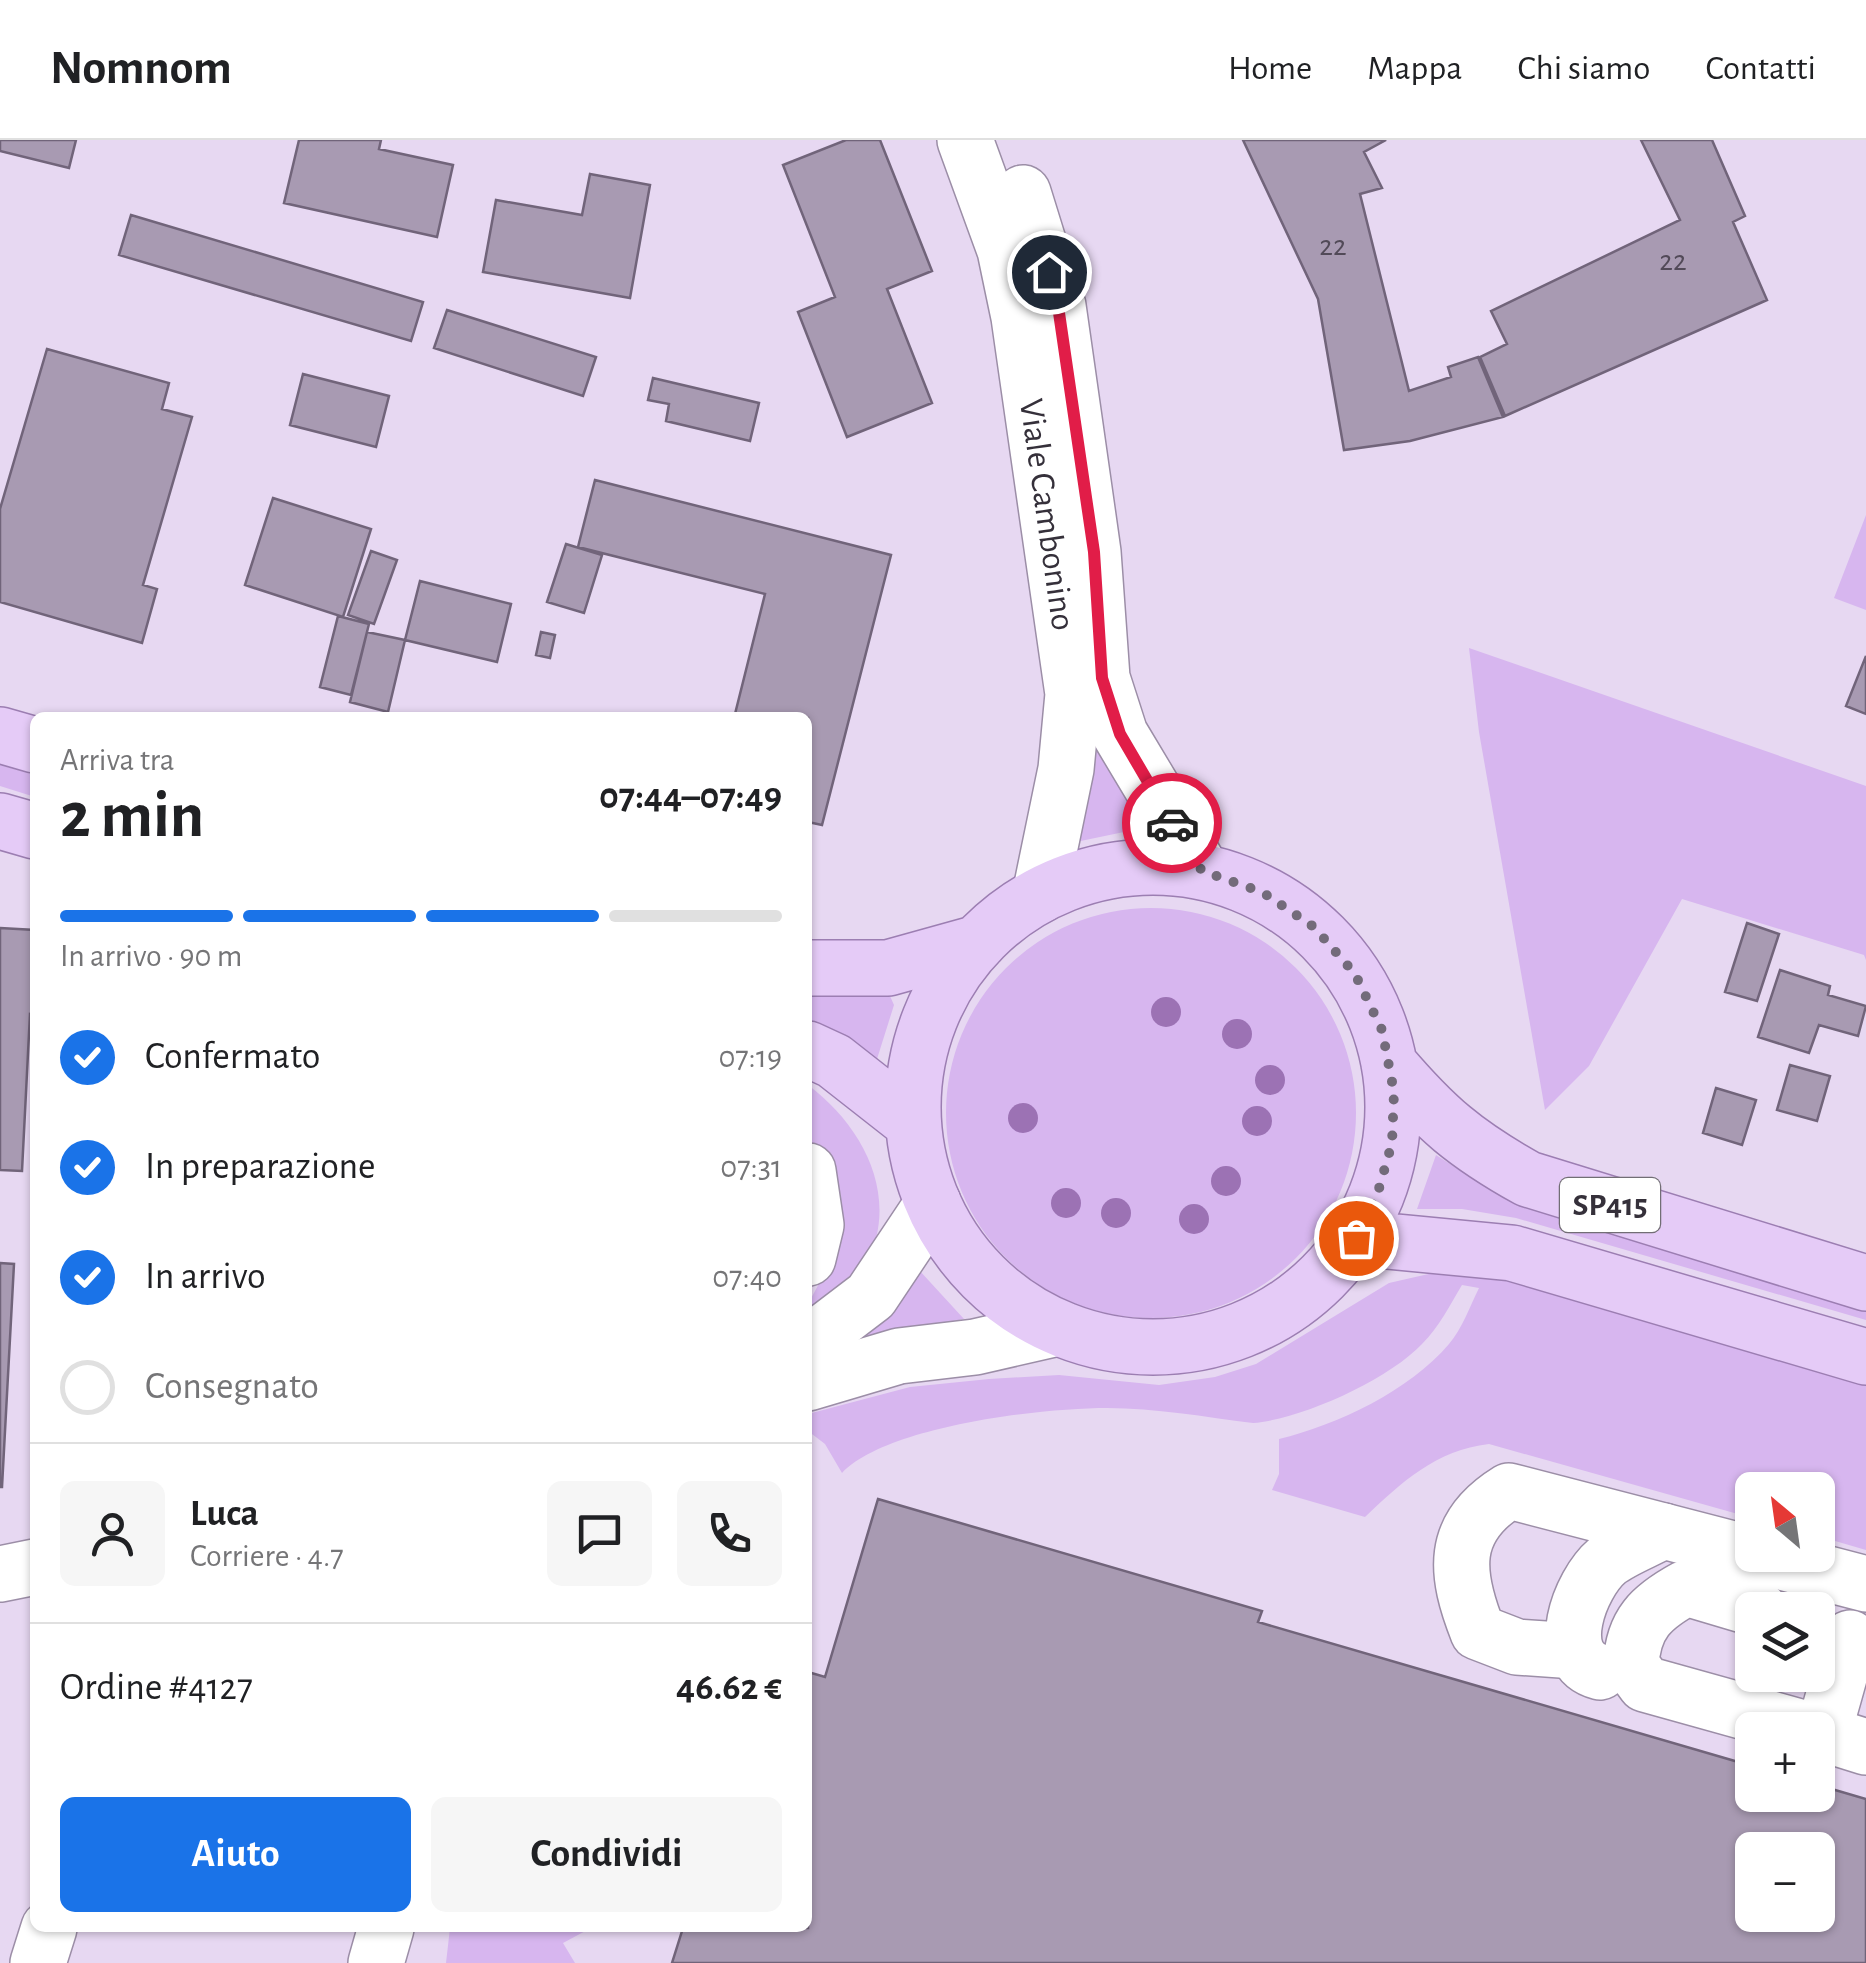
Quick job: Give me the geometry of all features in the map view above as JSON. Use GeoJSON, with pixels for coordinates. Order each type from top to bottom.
{"type":"FeatureCollection","features":[{"type":"Feature","properties":{"kind":"main road"},"geometry":{"type":"LineString","coordinates":[[0,734],[30,743]]}},
{"type":"Feature","properties":{"kind":"main road"},"geometry":{"type":"LineString","coordinates":[[0,820],[30,829]]}},
{"type":"Feature","properties":{"kind":"main road","name":"SP415"},"geometry":{"type":"LineString","coordinates":[[1147,867],[1202,871],[1262,892],[1314,927],[1355,974],[1382,1030],[1389,1064],[1394,1092],[1389,1156],[1378,1192],[1356,1238],[1305,1294],[1258,1323],[1205,1342],[1130,1346],[1058,1328],[1026,1311],[984,1277],[949,1235],[933,1203],[913,1123],[914,1084],[928,1026],[954,974],[978,943],[1007,916],[1040,895],[1110,872],[1147,867]]}},
{"type":"Feature","properties":{"kind":"main road","name":"SP415"},"geometry":{"type":"LineString","coordinates":[[812,968],[888,968],[978,943]]}},
{"type":"Feature","properties":{"kind":"main road"},"geometry":{"type":"LineString","coordinates":[[812,1051],[834,1061],[913,1123]]}},
{"type":"Feature","properties":{"kind":"main road","name":"SP415"},"geometry":{"type":"LineString","coordinates":[[1389,1064],[1436,1119],[1476,1150],[1528,1179],[1866,1283]]}},
{"type":"Feature","properties":{"kind":"main road","name":"SP415"},"geometry":{"type":"LineString","coordinates":[[1356,1238],[1512,1253],[1866,1357]]}},
{"type":"Feature","properties":{"kind":"street","name":"Viale Cambonino"},"geometry":{"type":"LineString","coordinates":[[965,140],[1005,250],[1019,317],[1074,694],[1066,769],[1040,895]]}},
{"type":"Feature","properties":{"kind":"street","name":"Viale Cambonino"},"geometry":{"type":"LineString","coordinates":[[1003,140],[1040,238],[1058,306],[1094,552],[1102,678],[1120,734],[1202,871]]}},
{"type":"Feature","properties":{"kind":"street"},"geometry":{"type":"LineString","coordinates":[[812,1198],[816,1225],[812,1242]]}},
{"type":"Feature","properties":{"kind":"street"},"geometry":{"type":"LineString","coordinates":[[812,1341],[871,1296],[933,1203]]}},
{"type":"Feature","properties":{"kind":"street"},"geometry":{"type":"LineString","coordinates":[[812,1382],[900,1356],[975,1347],[1058,1328]]}},
{"type":"Feature","properties":{"kind":"street"},"geometry":{"type":"LineString","coordinates":[[1735,1550],[1509,1491],[1486,1505],[1459,1552],[1462,1592],[1478,1632],[1517,1647],[1575,1652],[1592,1670],[1744,1712]]}},
{"type":"Feature","properties":{"kind":"street"},"geometry":{"type":"LineString","coordinates":[[1575,1652],[1574,1615],[1605,1563],[1662,1531]]}},
{"type":"Feature","properties":{"kind":"street"},"geometry":{"type":"LineString","coordinates":[[0,1574],[30,1568]]}},
{"type":"Feature","properties":{"kind":"street"},"geometry":{"type":"LineString","coordinates":[[1820,1572],[1866,1584]]}},
{"type":"Feature","properties":{"kind":"street"},"geometry":{"type":"LineString","coordinates":[[1645,1684],[1630,1665],[1633,1636],[1655,1605],[1686,1588],[1735,1603]]}},
{"type":"Feature","properties":{"kind":"street"},"geometry":{"type":"LineString","coordinates":[[0,1592],[30,1596]]}},
{"type":"Feature","properties":{"kind":"street"},"geometry":{"type":"LineString","coordinates":[[1833,1712],[1845,1636]]}},
{"type":"Feature","properties":{"kind":"street"},"geometry":{"type":"LineString","coordinates":[[38,1963],[48,1932]]}},
{"type":"Feature","properties":{"kind":"street"},"geometry":{"type":"LineString","coordinates":[[376,1963],[385,1932]]}},
{"type":"Feature","properties":{"kind":"shaded area"},"geometry":{"type":"Polygon","coordinates":[[[1866,515],[1866,610],[1834,598],[1866,515]]]}},
{"type":"Feature","properties":{"kind":"shaded area"},"geometry":{"type":"Polygon","coordinates":[[[1469,648],[1866,786],[1866,960],[1864,955],[1682,899],[1589,1066],[1545,1110],[1479,732],[1469,648]]]}},
{"type":"Feature","properties":{"kind":"shaded area"},"geometry":{"type":"Polygon","coordinates":[[[1089,711],[1148,827],[1071,843],[1089,711]]]}},
{"type":"Feature","properties":{"kind":"shaded area"},"geometry":{"type":"Polygon","coordinates":[[[0,765],[30,774],[30,795],[0,786],[0,765]]]}},
{"type":"Feature","properties":{"kind":"shaded area"},"geometry":{"type":"Polygon","coordinates":[[[1151,908],[1191,912],[1229,924],[1265,943],[1296,968],[1321,999],[1340,1035],[1352,1073],[1356,1113],[1352,1153],[1340,1191],[1321,1227],[1296,1258],[1265,1283],[1229,1302],[1191,1314],[1151,1318],[1111,1314],[1073,1302],[1037,1283],[1006,1258],[981,1227],[962,1191],[950,1153],[946,1113],[950,1073],[962,1035],[981,999],[1006,968],[1037,943],[1073,924],[1111,912],[1151,908]]]}},
{"type":"Feature","properties":{"kind":"shaded area"},"geometry":{"type":"Polygon","coordinates":[[[812,995],[890,996],[894,1005],[872,1064],[812,1031],[812,995]]]}},
{"type":"Feature","properties":{"kind":"shaded area"},"geometry":{"type":"Polygon","coordinates":[[[812,1088],[860,1142],[878,1190],[875,1240],[865,1266],[812,1324],[812,1297],[822,1278],[812,1184],[812,1088]]]}},
{"type":"Feature","properties":{"kind":"shaded area"},"geometry":{"type":"Polygon","coordinates":[[[1436,1155],[1480,1183],[1524,1202],[1866,1302],[1866,1320],[1516,1218],[1462,1209],[1417,1209],[1436,1155]]]}},
{"type":"Feature","properties":{"kind":"shaded area"},"geometry":{"type":"Polygon","coordinates":[[[919,1270],[964,1319],[864,1338],[885,1319],[919,1270]]]}},
{"type":"Feature","properties":{"kind":"shaded area"},"geometry":{"type":"Polygon","coordinates":[[[1446,1270],[1498,1273],[1866,1382],[1866,1550],[1835,1541],[1835,1472],[1735,1472],[1735,1513],[1489,1444],[1436,1461],[1407,1480],[1365,1517],[1272,1490],[1279,1474],[1279,1439],[1371,1404],[1414,1377],[1449,1344],[1479,1288],[1462,1285],[1434,1330],[1407,1358],[1343,1396],[1273,1420],[1253,1423],[1107,1408],[1006,1416],[893,1443],[842,1473],[825,1444],[812,1434],[812,1413],[910,1387],[1059,1375],[1159,1385],[1215,1377],[1256,1364],[1389,1283],[1446,1270]]]}},
{"type":"Feature","properties":{"kind":"shaded area"},"geometry":{"type":"Polygon","coordinates":[[[450,1932],[584,1932],[563,1943],[575,1963],[446,1963],[450,1932]]]}},
{"type":"Feature","properties":{"kind":"building"},"geometry":{"type":"Polygon","coordinates":[[[0,140],[76,140],[69,168],[0,151],[0,140]]]}},
{"type":"Feature","properties":{"kind":"building"},"geometry":{"type":"Polygon","coordinates":[[[299,140],[381,140],[379,149],[453,165],[437,237],[284,203],[299,140]]]}},
{"type":"Feature","properties":{"kind":"building"},"geometry":{"type":"Polygon","coordinates":[[[846,140],[880,140],[932,271],[887,289],[932,403],[847,437],[798,312],[835,297],[783,165],[846,140]]]}},
{"type":"Feature","properties":{"kind":"building"},"geometry":{"type":"Polygon","coordinates":[[[1243,140],[1386,140],[1364,152],[1382,188],[1360,194],[1409,391],[1451,377],[1448,367],[1478,357],[1503,417],[1410,441],[1344,450],[1318,299],[1243,140]]]}},
{"type":"Feature","properties":{"kind":"building"},"geometry":{"type":"Polygon","coordinates":[[[1641,140],[1712,140],[1745,216],[1733,222],[1767,300],[1505,416],[1480,357],[1507,344],[1491,311],[1680,220],[1641,140]]]}},
{"type":"Feature","properties":{"kind":"building"},"geometry":{"type":"Polygon","coordinates":[[[590,174],[650,185],[630,298],[483,272],[496,200],[582,215],[590,174]]]}},
{"type":"Feature","properties":{"kind":"building"},"geometry":{"type":"Polygon","coordinates":[[[131,215],[423,302],[411,341],[119,255],[131,215]]]}},
{"type":"Feature","properties":{"kind":"building"},"geometry":{"type":"Polygon","coordinates":[[[447,310],[596,357],[583,396],[434,348],[447,310]]]}},
{"type":"Feature","properties":{"kind":"building"},"geometry":{"type":"Polygon","coordinates":[[[47,349],[169,383],[162,409],[192,417],[143,585],[157,589],[142,643],[0,602],[0,509],[47,349]]]}},
{"type":"Feature","properties":{"kind":"building"},"geometry":{"type":"Polygon","coordinates":[[[303,374],[389,396],[376,447],[290,425],[303,374]]]}},
{"type":"Feature","properties":{"kind":"building"},"geometry":{"type":"Polygon","coordinates":[[[653,378],[759,403],[750,441],[666,421],[669,404],[648,400],[653,378]]]}},
{"type":"Feature","properties":{"kind":"building"},"geometry":{"type":"Polygon","coordinates":[[[595,480],[891,555],[822,825],[812,823],[812,712],[736,712],[765,594],[578,547],[595,480]]]}},
{"type":"Feature","properties":{"kind":"building"},"geometry":{"type":"Polygon","coordinates":[[[273,498],[371,529],[343,617],[245,585],[273,498]]]}},
{"type":"Feature","properties":{"kind":"building"},"geometry":{"type":"Polygon","coordinates":[[[566,544],[602,555],[584,613],[547,602],[566,544]]]}},
{"type":"Feature","properties":{"kind":"building"},"geometry":{"type":"Polygon","coordinates":[[[371,551],[397,560],[374,624],[348,615],[371,551]]]}},
{"type":"Feature","properties":{"kind":"building"},"geometry":{"type":"Polygon","coordinates":[[[420,581],[511,604],[497,662],[405,640],[420,581]]]}},
{"type":"Feature","properties":{"kind":"building"},"geometry":{"type":"Polygon","coordinates":[[[338,616],[369,624],[351,695],[320,687],[338,616]]]}},
{"type":"Feature","properties":{"kind":"building"},"geometry":{"type":"Polygon","coordinates":[[[367,632],[405,640],[388,712],[350,702],[367,632]]]}},
{"type":"Feature","properties":{"kind":"building"},"geometry":{"type":"Polygon","coordinates":[[[541,632],[555,635],[550,658],[536,655],[541,632]]]}},
{"type":"Feature","properties":{"kind":"building"},"geometry":{"type":"Polygon","coordinates":[[[1866,656],[1866,714],[1846,706],[1866,656]]]}},
{"type":"Feature","properties":{"kind":"building"},"geometry":{"type":"Polygon","coordinates":[[[1747,923],[1779,934],[1757,1001],[1725,992],[1747,923]]]}},
{"type":"Feature","properties":{"kind":"building"},"geometry":{"type":"Polygon","coordinates":[[[0,928],[30,930],[22,1171],[0,1170],[0,928]]]}},
{"type":"Feature","properties":{"kind":"building"},"geometry":{"type":"Polygon","coordinates":[[[1780,970],[1830,986],[1828,995],[1866,1006],[1858,1036],[1819,1025],[1809,1053],[1758,1037],[1780,970]]]}},
{"type":"Feature","properties":{"kind":"building"},"geometry":{"type":"Polygon","coordinates":[[[1790,1065],[1830,1076],[1817,1121],[1777,1110],[1790,1065]]]}},
{"type":"Feature","properties":{"kind":"building"},"geometry":{"type":"Polygon","coordinates":[[[1716,1088],[1756,1100],[1742,1145],[1703,1133],[1716,1088]]]}},
{"type":"Feature","properties":{"kind":"building"},"geometry":{"type":"Polygon","coordinates":[[[0,1263],[14,1264],[2,1487],[0,1487],[0,1263]]]}},
{"type":"Feature","properties":{"kind":"building"},"geometry":{"type":"Polygon","coordinates":[[[878,1499],[1262,1611],[1258,1622],[1735,1761],[1735,1812],[1835,1812],[1835,1790],[1866,1799],[1866,1963],[672,1963],[682,1932],[812,1932],[812,1673],[825,1677],[878,1499]]]}},
{"type":"Feature","properties":{"kind":"way so far"},"geometry":{"type":"LineString","coordinates":[[1172,823],[1202,871],[1262,892],[1314,927],[1355,974],[1382,1030],[1394,1092],[1392,1143],[1378,1192],[1356,1238]]}},
{"type":"Feature","properties":{"kind":"route"},"geometry":{"type":"LineString","coordinates":[[1049,272],[1058,306],[1094,552],[1102,678],[1120,734],[1172,823]]}}]}
